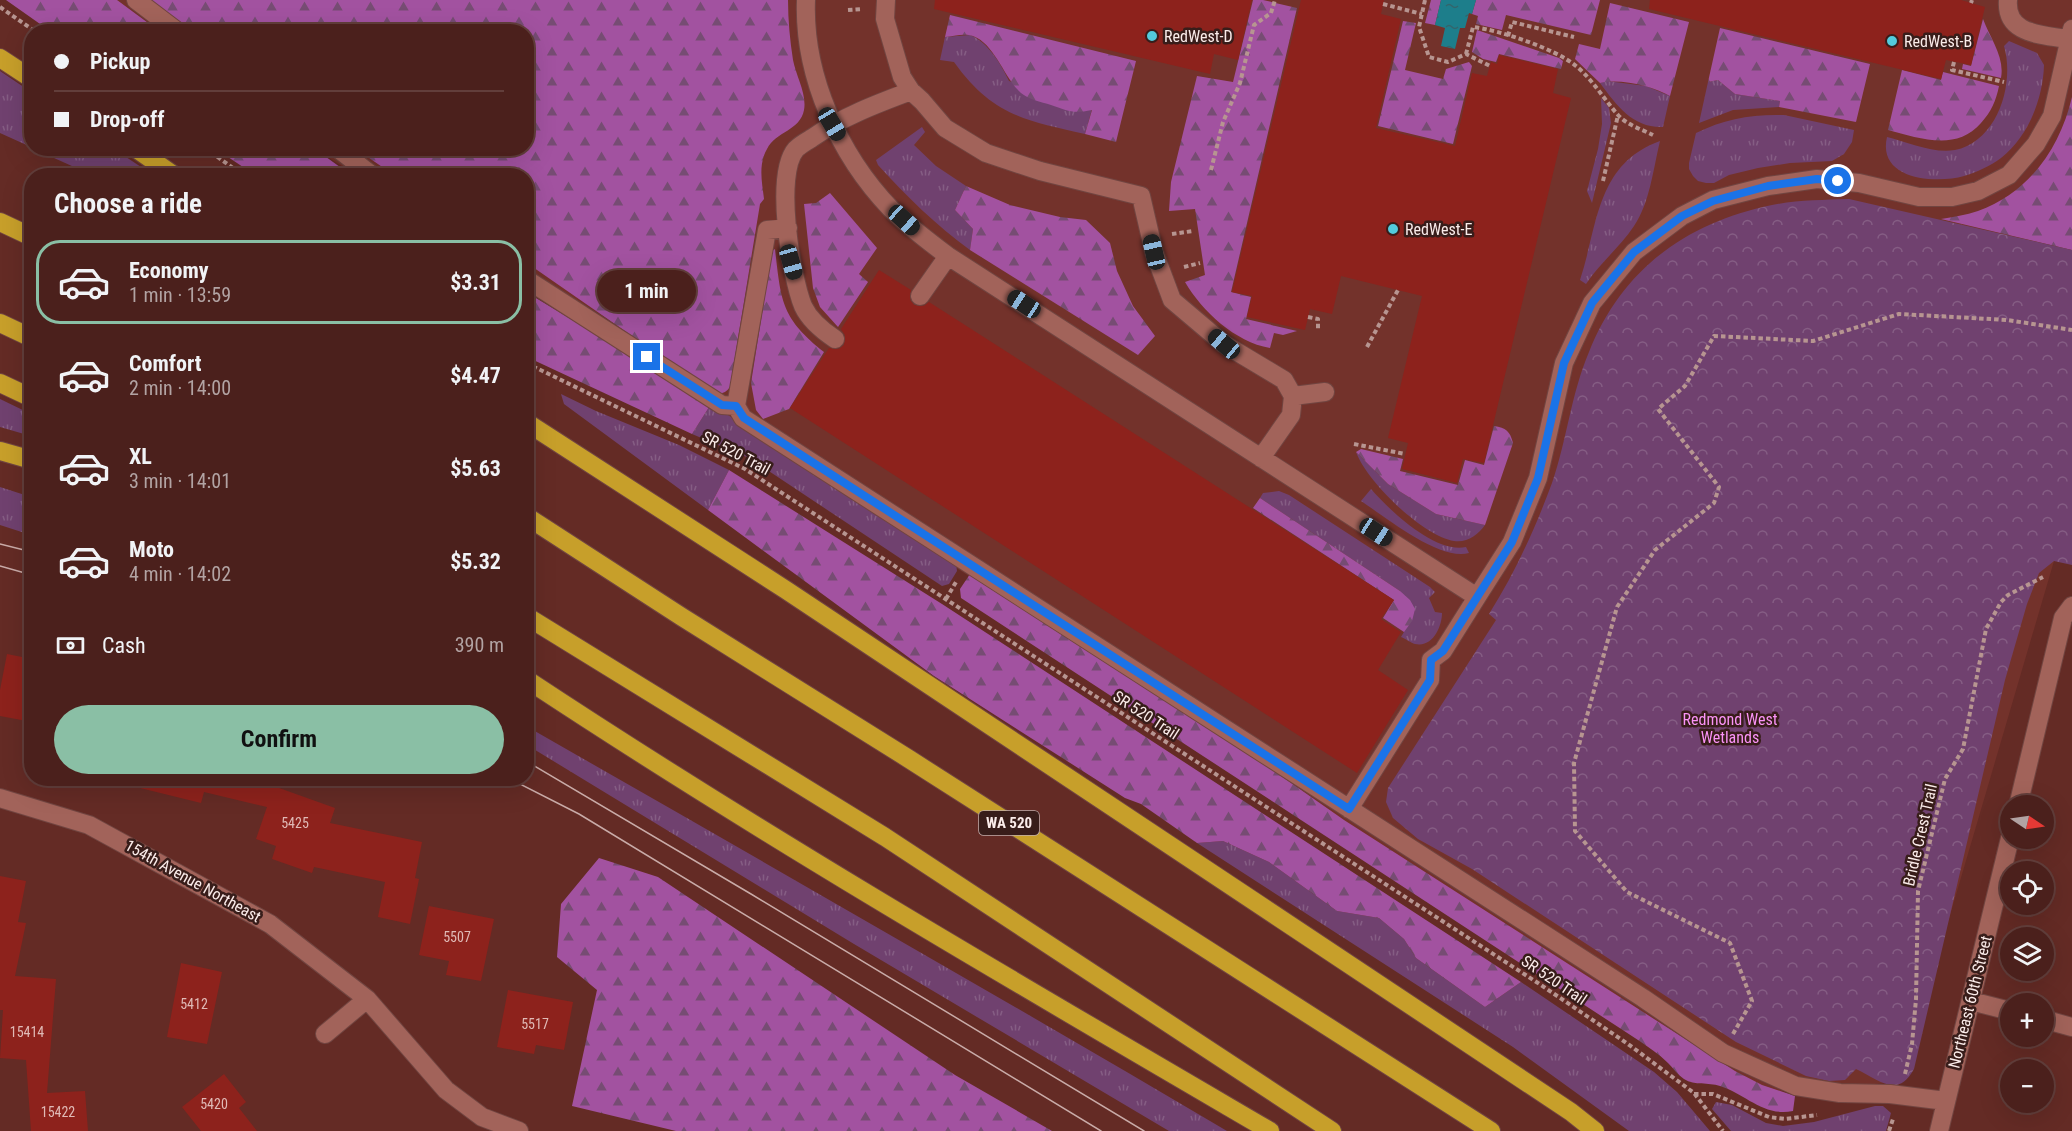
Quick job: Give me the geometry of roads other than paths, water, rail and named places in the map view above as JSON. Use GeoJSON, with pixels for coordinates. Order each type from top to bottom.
{"type":"FeatureCollection","features":[{"type":"Feature","properties":{"kind":"highway"},"geometry":{"type":"LineString","coordinates":[[0,58],[24,74]]}},
{"type":"Feature","properties":{"kind":"highway"},"geometry":{"type":"LineString","coordinates":[[146,156],[164,168]]}},
{"type":"Feature","properties":{"kind":"highway"},"geometry":{"type":"LineString","coordinates":[[0,222],[24,233]]}},
{"type":"Feature","properties":{"kind":"highway"},"geometry":{"type":"LineString","coordinates":[[0,322],[24,334]]}},
{"type":"Feature","properties":{"kind":"highway"},"geometry":{"type":"LineString","coordinates":[[0,383],[24,394]]}},
{"type":"Feature","properties":{"kind":"highway"},"geometry":{"type":"LineString","coordinates":[[534,427],[796,597],[1571,1112],[1595,1131]]}},
{"type":"Feature","properties":{"kind":"highway"},"geometry":{"type":"LineString","coordinates":[[0,451],[24,458]]}},
{"type":"Feature","properties":{"kind":"highway","name":"WA 520"},"geometry":{"type":"LineString","coordinates":[[534,521],[1491,1131]]}},
{"type":"Feature","properties":{"kind":"highway"},"geometry":{"type":"LineString","coordinates":[[534,621],[885,837],[1332,1131]]}},
{"type":"Feature","properties":{"kind":"highway"},"geometry":{"type":"LineString","coordinates":[[534,684],[877,900],[1270,1131]]}},
{"type":"Feature","properties":{"kind":"highway"},"geometry":{"type":"LineString","coordinates":[[534,691],[587,719]]}},
{"type":"Feature","properties":{"kind":"street"},"geometry":{"type":"LineString","coordinates":[[136,0],[168,24]]}},
{"type":"Feature","properties":{"kind":"street"},"geometry":{"type":"LineString","coordinates":[[806,0],[805,27],[821,95],[832,124],[865,178],[917,233],[948,256],[1477,597]]}},
{"type":"Feature","properties":{"kind":"street"},"geometry":{"type":"LineString","coordinates":[[886,0],[885,19],[902,77],[911,91],[945,128],[986,153],[1040,171],[1141,196],[1154,252],[1172,300],[1224,344],[1284,380],[1293,396],[1291,415],[1261,458]]}},
{"type":"Feature","properties":{"kind":"street"},"geometry":{"type":"LineString","coordinates":[[1349,809],[1430,680],[1431,660],[1443,651],[1512,542],[1538,478],[1564,363],[1592,303],[1634,252],[1682,216],[1713,201],[1768,186],[1817,179],[1859,183],[1919,197],[1952,197],[1978,191],[2009,175],[2037,144],[2052,116],[2071,35],[2022,30],[2011,19],[2008,0]]}},
{"type":"Feature","properties":{"kind":"street"},"geometry":{"type":"LineString","coordinates":[[835,339],[822,330],[804,308],[791,262],[785,202],[786,174],[796,149],[832,124],[911,91]]}},
{"type":"Feature","properties":{"kind":"street"},"geometry":{"type":"LineString","coordinates":[[347,156],[363,168]]}},
{"type":"Feature","properties":{"kind":"street"},"geometry":{"type":"LineString","coordinates":[[788,228],[767,230],[736,406],[744,418],[1643,998],[1723,1053],[1796,1086],[1840,1093],[1899,1095],[1946,1101]]}},
{"type":"Feature","properties":{"kind":"street"},"geometry":{"type":"LineString","coordinates":[[920,296],[948,256]]}},
{"type":"Feature","properties":{"kind":"street"},"geometry":{"type":"LineString","coordinates":[[534,284],[722,405],[736,406]]}},
{"type":"Feature","properties":{"kind":"street"},"geometry":{"type":"LineString","coordinates":[[1293,396],[1325,393]]}},
{"type":"Feature","properties":{"kind":"street"},"geometry":{"type":"LineString","coordinates":[[2021,795],[2067,612]]}},
{"type":"Feature","properties":{"kind":"street","name":"154th Avenue Northeast"},"geometry":{"type":"LineString","coordinates":[[0,798],[89,825],[270,924],[367,999],[446,1090],[482,1117],[519,1131]]}},
{"type":"Feature","properties":{"kind":"street","name":"Northeast 60th Street"},"geometry":{"type":"LineString","coordinates":[[1939,1131],[2007,849]]}},
{"type":"Feature","properties":{"kind":"street"},"geometry":{"type":"LineString","coordinates":[[325,1034],[367,999]]}},
{"type":"Feature","properties":{"kind":"street"},"geometry":{"type":"LineString","coordinates":[[1971,1001],[2000,1008]]}},
{"type":"Feature","properties":{"kind":"street"},"geometry":{"type":"LineString","coordinates":[[2054,1022],[2072,1027]]}},
{"type":"Feature","properties":{"kind":"water"},"geometry":{"type":"Polygon","coordinates":[[[1441,0],[1476,0],[1465,28],[1460,28],[1455,49],[1441,46],[1445,28],[1435,25],[1441,0]]]}},
{"type":"Feature","properties":{"kind":"tram line"},"geometry":{"type":"LineString","coordinates":[[0,544],[24,550]]}},
{"type":"Feature","properties":{"kind":"tram line"},"geometry":{"type":"LineString","coordinates":[[0,566],[24,573]]}},
{"type":"Feature","properties":{"kind":"tram line"},"geometry":{"type":"LineString","coordinates":[[534,766],[1144,1131]]}},
{"type":"Feature","properties":{"kind":"tram line"},"geometry":{"type":"LineString","coordinates":[[524,786],[579,814],[1101,1131]]}},
{"type":"Feature","properties":{"kind":"place","name":"RedWest-D"},"geometry":{"type":"Point","coordinates":[1152,36]}},
{"type":"Feature","properties":{"kind":"place","name":"RedWest-B"},"geometry":{"type":"Point","coordinates":[1892,41]}},
{"type":"Feature","properties":{"kind":"place","name":"RedWest-E"},"geometry":{"type":"Point","coordinates":[1393,229]}},
{"type":"Feature","properties":{"kind":"park label","name":"Redmond West Wetlands"},"geometry":{"type":"Point","coordinates":[1730,728]}}]}
